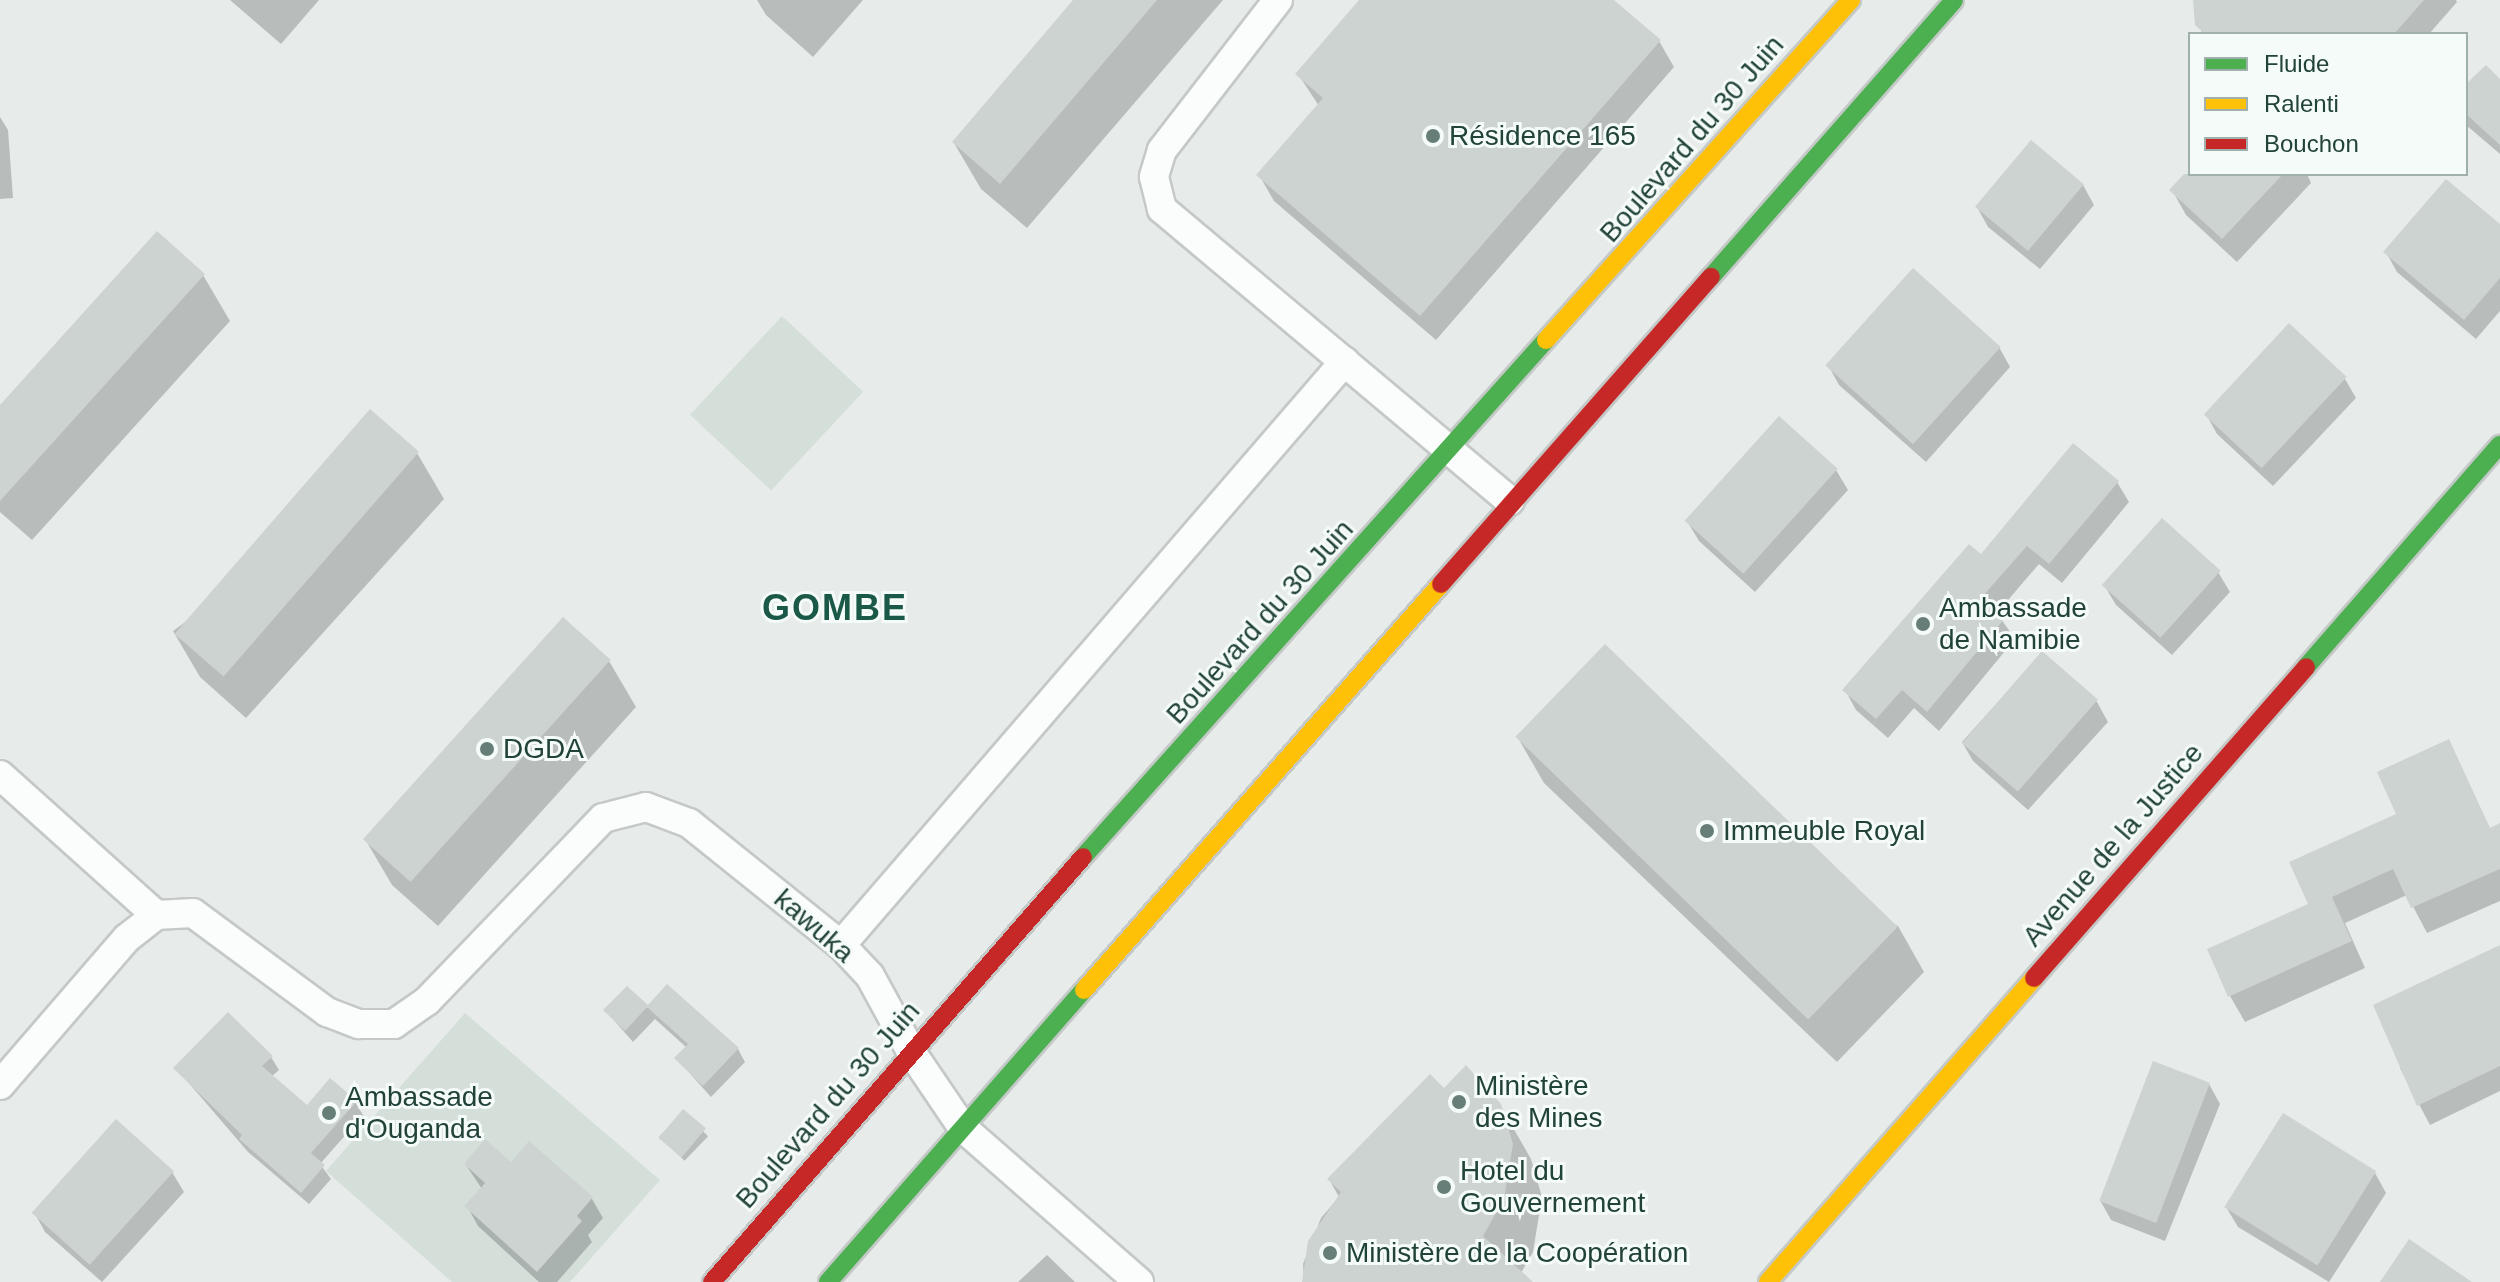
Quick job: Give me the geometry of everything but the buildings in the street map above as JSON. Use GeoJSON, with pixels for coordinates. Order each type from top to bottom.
{"type":"FeatureCollection","features":[{"type":"Feature","properties":{"kind":"main road","name":"Boulevard du 30 Juin"},"geometry":{"type":"LineString","coordinates":[[712,1282],[912,1053],[1851,0]]}},
{"type":"Feature","properties":{"kind":"main road"},"geometry":{"type":"LineString","coordinates":[[828,1282],[1510,501],[1954,0]]}},
{"type":"Feature","properties":{"kind":"main road","name":"Avenue de la Justice"},"geometry":{"type":"LineString","coordinates":[[1768,1282],[2500,445]]}},
{"type":"Feature","properties":{"kind":"street"},"geometry":{"type":"LineString","coordinates":[[1278,0],[1162,150],[1154,177],[1162,209],[1510,501]]}},
{"type":"Feature","properties":{"kind":"street"},"geometry":{"type":"LineString","coordinates":[[841,945],[1345,361]]}},
{"type":"Feature","properties":{"kind":"street"},"geometry":{"type":"LineString","coordinates":[[0,775],[156,915],[127,938],[0,1085]]}},
{"type":"Feature","properties":{"kind":"street","name":"kawuka"},"geometry":{"type":"LineString","coordinates":[[156,915],[193,913],[327,1012],[359,1024],[394,1024],[427,1001],[603,818],[646,807],[689,823],[841,945],[870,976],[912,1053],[963,1128],[1139,1282]]}},
{"type":"Feature","properties":{"kind":"shaded area"},"geometry":{"type":"Polygon","coordinates":[[[782,316],[863,392],[771,490],[690,415],[782,316]]]}},
{"type":"Feature","properties":{"kind":"shaded area"},"geometry":{"type":"Polygon","coordinates":[[[465,1013],[660,1180],[570,1282],[452,1282],[326,1171],[465,1013]]]}},
{"type":"Feature","properties":{"kind":"traffic: fast"},"geometry":{"type":"LineString","coordinates":[[1711,277],[1954,0]]}},
{"type":"Feature","properties":{"kind":"traffic: fast"},"geometry":{"type":"LineString","coordinates":[[1083,857],[1546,340]]}},
{"type":"Feature","properties":{"kind":"traffic: fast"},"geometry":{"type":"LineString","coordinates":[[2306,667],[2500,445]]}},
{"type":"Feature","properties":{"kind":"traffic: fast"},"geometry":{"type":"LineString","coordinates":[[828,1282],[1084,990]]}},
{"type":"Feature","properties":{"kind":"traffic: slow"},"geometry":{"type":"LineString","coordinates":[[1546,340],[1851,0]]}},
{"type":"Feature","properties":{"kind":"traffic: slow"},"geometry":{"type":"LineString","coordinates":[[1084,990],[1441,584]]}},
{"type":"Feature","properties":{"kind":"traffic: slow"},"geometry":{"type":"LineString","coordinates":[[1768,1282],[2034,978]]}},
{"type":"Feature","properties":{"kind":"traffic: jam"},"geometry":{"type":"LineString","coordinates":[[1441,584],[1711,277]]}},
{"type":"Feature","properties":{"kind":"traffic: jam"},"geometry":{"type":"LineString","coordinates":[[2034,978],[2306,667]]}},
{"type":"Feature","properties":{"kind":"traffic: jam"},"geometry":{"type":"LineString","coordinates":[[712,1282],[1083,857]]}},
{"type":"Feature","properties":{"kind":"place","name":"Résidence 165"},"geometry":{"type":"Point","coordinates":[1433,136]}},
{"type":"Feature","properties":{"kind":"place","name":"Ambassade de Namibie"},"geometry":{"type":"Point","coordinates":[1923,624]}},
{"type":"Feature","properties":{"kind":"place","name":"DGDA"},"geometry":{"type":"Point","coordinates":[487,749]}},
{"type":"Feature","properties":{"kind":"place","name":"Immeuble Royal"},"geometry":{"type":"Point","coordinates":[1707,831]}},
{"type":"Feature","properties":{"kind":"place","name":"Ministère des Mines"},"geometry":{"type":"Point","coordinates":[1459,1102]}},
{"type":"Feature","properties":{"kind":"place","name":"Ambassade d'Ouganda"},"geometry":{"type":"Point","coordinates":[329,1113]}},
{"type":"Feature","properties":{"kind":"place","name":"Hotel du Gouvernement"},"geometry":{"type":"Point","coordinates":[1444,1187]}},
{"type":"Feature","properties":{"kind":"place","name":"Ministère de la Coopération"},"geometry":{"type":"Point","coordinates":[1330,1253]}},
{"type":"Feature","properties":{"kind":"district","name":"GOMBE"},"geometry":{"type":"Point","coordinates":[835,608]}}]}
